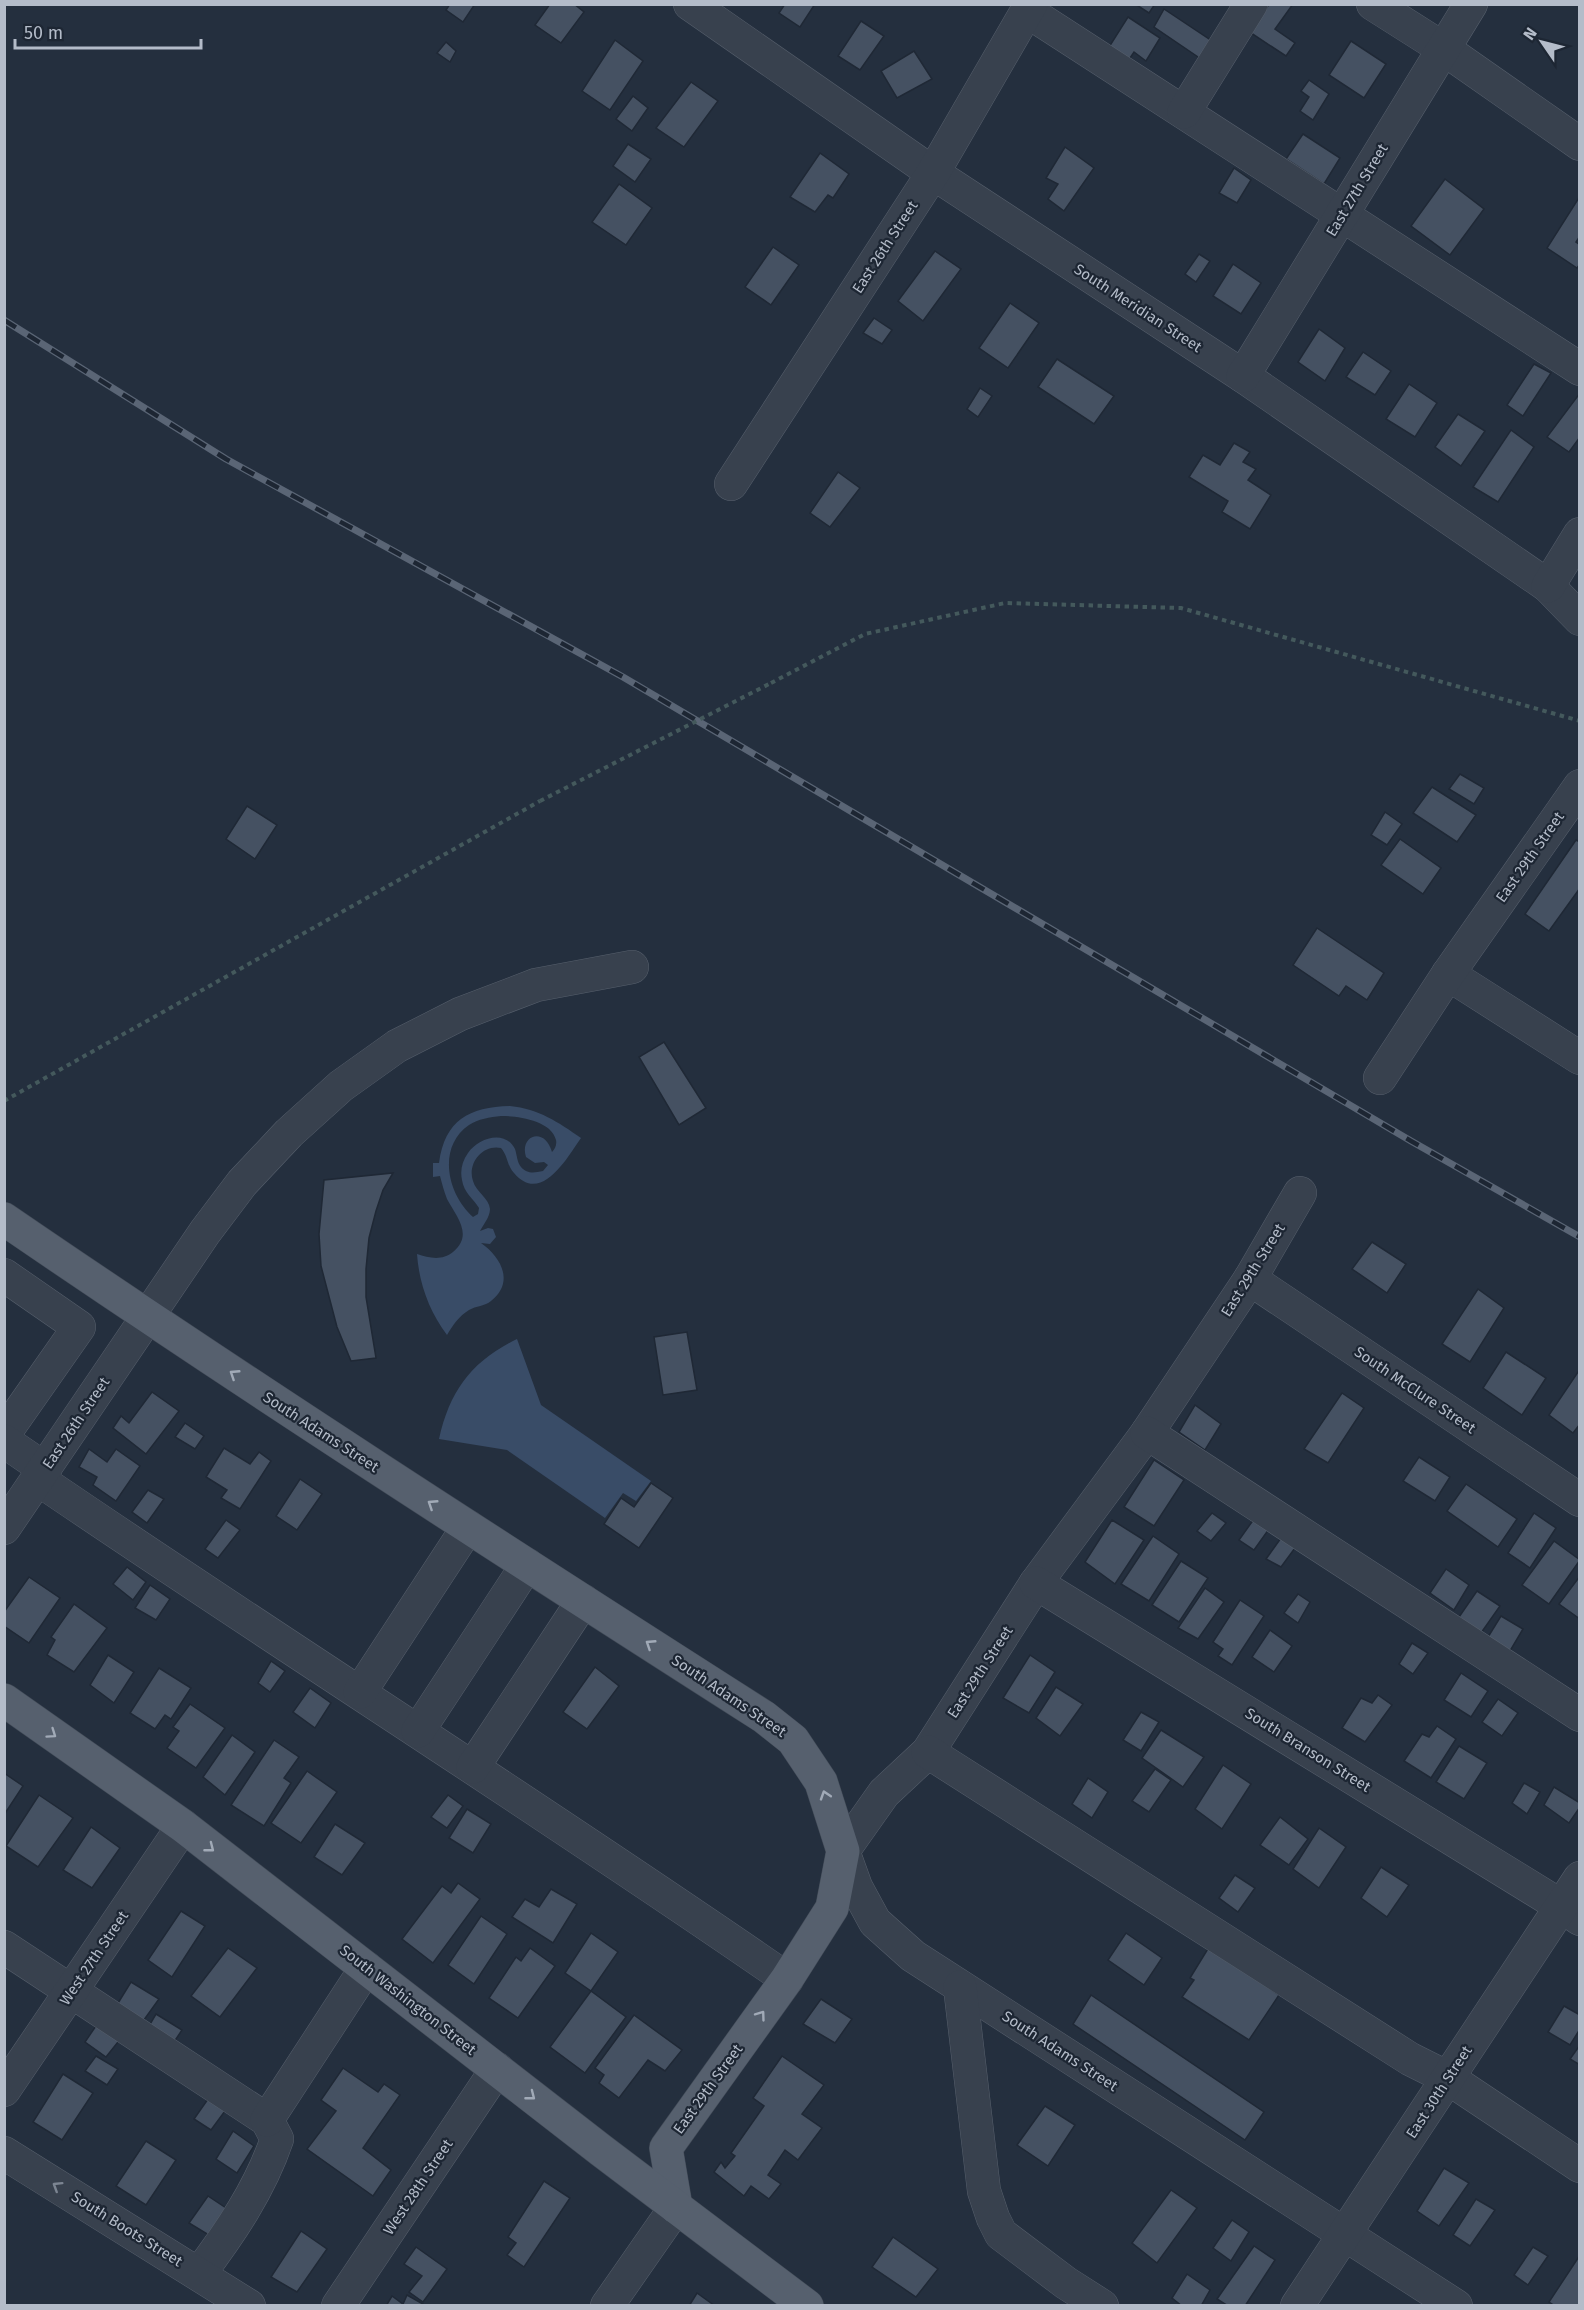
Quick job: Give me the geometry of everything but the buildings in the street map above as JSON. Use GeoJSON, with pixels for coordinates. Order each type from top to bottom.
{"type":"FeatureCollection","features":[{"type":"Feature","properties":{"kind":"main road","name":"South Adams Street"},"geometry":{"type":"LineString","coordinates":[[4,1219],[148,1317],[468,1527],[764,1717],[793,1740],[821,1782],[843,1851]]}},
{"type":"Feature","properties":{"kind":"main road","name":"South Washington Street"},"geometry":{"type":"LineString","coordinates":[[4,1700],[183,1826],[602,2151],[807,2306]]}},
{"type":"Feature","properties":{"kind":"main road","name":"East 29th Street"},"geometry":{"type":"LineString","coordinates":[[676,2207],[666,2148],[787,1979],[832,1908],[843,1851]]}},
{"type":"Feature","properties":{"kind":"main road","name":"East 29th Street"},"geometry":{"type":"LineString","coordinates":[[602,2151],[666,2148]]}},
{"type":"Feature","properties":{"kind":"street","name":"South Meridian Street"},"geometry":{"type":"LineString","coordinates":[[690,4],[933,173],[1243,376],[1548,586],[1580,619]]}},
{"type":"Feature","properties":{"kind":"street"},"geometry":{"type":"LineString","coordinates":[[1184,112],[1251,4]]}},
{"type":"Feature","properties":{"kind":"street"},"geometry":{"type":"LineString","coordinates":[[1372,4],[1444,49],[1580,144]]}},
{"type":"Feature","properties":{"kind":"street","name":"East 27th Street"},"geometry":{"type":"LineString","coordinates":[[1243,376],[1471,4]]}},
{"type":"Feature","properties":{"kind":"street","name":"East 26th Street"},"geometry":{"type":"LineString","coordinates":[[731,484],[933,173],[1029,8]]}},
{"type":"Feature","properties":{"kind":"street"},"geometry":{"type":"LineString","coordinates":[[1029,8],[1184,112],[1580,369]]}},
{"type":"Feature","properties":{"kind":"street"},"geometry":{"type":"LineString","coordinates":[[1548,586],[1580,534]]}},
{"type":"Feature","properties":{"kind":"street","name":"East 29th Street"},"geometry":{"type":"LineString","coordinates":[[1380,1078],[1448,974],[1568,825],[1580,786]]}},
{"type":"Feature","properties":{"kind":"street","name":"East 26th Street"},"geometry":{"type":"LineString","coordinates":[[4,1528],[206,1232],[242,1183],[289,1133],[341,1086],[397,1046],[460,1014],[536,985],[632,967]]}},
{"type":"Feature","properties":{"kind":"street"},"geometry":{"type":"LineString","coordinates":[[1448,974],[1580,1058]]}},
{"type":"Feature","properties":{"kind":"street","name":"East 29th Street"},"geometry":{"type":"LineString","coordinates":[[843,1851],[884,1793],[928,1752],[1036,1583],[1147,1433],[1250,1279],[1300,1193]]}},
{"type":"Feature","properties":{"kind":"street"},"geometry":{"type":"LineString","coordinates":[[4,1275],[79,1327],[4,1434]]}},
{"type":"Feature","properties":{"kind":"street","name":"South McClure Street"},"geometry":{"type":"LineString","coordinates":[[1250,1279],[1580,1500]]}},
{"type":"Feature","properties":{"kind":"street"},"geometry":{"type":"LineString","coordinates":[[1147,1433],[1580,1715]]}},
{"type":"Feature","properties":{"kind":"street"},"geometry":{"type":"LineString","coordinates":[[4,1441],[41,1474],[193,1584],[473,1767],[787,1979]]}},
{"type":"Feature","properties":{"kind":"street"},"geometry":{"type":"LineString","coordinates":[[360,1692],[468,1527]]}},
{"type":"Feature","properties":{"kind":"street"},"geometry":{"type":"LineString","coordinates":[[418,1731],[527,1565]]}},
{"type":"Feature","properties":{"kind":"street","name":"South Branson Street"},"geometry":{"type":"LineString","coordinates":[[1036,1583],[1570,1912]]}},
{"type":"Feature","properties":{"kind":"street"},"geometry":{"type":"LineString","coordinates":[[473,1767],[583,1601]]}},
{"type":"Feature","properties":{"kind":"street"},"geometry":{"type":"LineString","coordinates":[[928,1752],[1410,2059],[1448,2078],[1580,2166]]}},
{"type":"Feature","properties":{"kind":"street","name":"West 27th Street"},"geometry":{"type":"LineString","coordinates":[[4,2090],[183,1826]]}},
{"type":"Feature","properties":{"kind":"street","name":"South Adams Street"},"geometry":{"type":"LineString","coordinates":[[843,1851],[856,1887],[875,1922],[913,1956],[1456,2306]]}},
{"type":"Feature","properties":{"kind":"street","name":"East 30th Street"},"geometry":{"type":"LineString","coordinates":[[1298,2306],[1448,2078],[1570,1912],[1580,1878]]}},
{"type":"Feature","properties":{"kind":"street"},"geometry":{"type":"LineString","coordinates":[[4,1947],[267,2120],[277,2139],[269,2161],[232,2231],[199,2274]]}},
{"type":"Feature","properties":{"kind":"street"},"geometry":{"type":"LineString","coordinates":[[267,2120],[366,1968]]}},
{"type":"Feature","properties":{"kind":"street"},"geometry":{"type":"LineString","coordinates":[[960,1987],[984,2191],[993,2218],[1001,2234],[1066,2283],[1102,2306]]}},
{"type":"Feature","properties":{"kind":"street","name":"West 28th Street"},"geometry":{"type":"LineString","coordinates":[[338,2306],[497,2069]]}},
{"type":"Feature","properties":{"kind":"street","name":"South Boots Street"},"geometry":{"type":"LineString","coordinates":[[4,2153],[249,2306]]}},
{"type":"Feature","properties":{"kind":"street"},"geometry":{"type":"LineString","coordinates":[[607,2306],[676,2207]]}},
{"type":"Feature","properties":{"kind":"path"},"geometry":{"type":"LineString","coordinates":[[4,1101],[540,801],[865,634],[1005,603],[1181,608],[1580,721]]}},
{"type":"Feature","properties":{"kind":"water"},"geometry":{"type":"Polygon","coordinates":[[[510,1106],[539,1113],[581,1138],[552,1175],[534,1184],[524,1182],[514,1173],[501,1148],[482,1152],[474,1162],[473,1181],[490,1209],[488,1218],[480,1231],[493,1229],[496,1237],[490,1244],[481,1243],[499,1262],[504,1278],[498,1294],[491,1301],[462,1315],[447,1335],[426,1296],[417,1254],[435,1258],[449,1255],[459,1246],[463,1232],[447,1199],[440,1176],[433,1177],[433,1163],[439,1163],[442,1148],[453,1126],[471,1113],[510,1106]],[[508,1116],[488,1118],[469,1125],[452,1145],[449,1171],[452,1184],[464,1207],[473,1217],[478,1214],[479,1208],[465,1188],[461,1173],[464,1159],[472,1148],[491,1138],[505,1139],[515,1149],[521,1167],[528,1172],[534,1172],[543,1171],[548,1165],[544,1162],[535,1163],[526,1157],[526,1143],[529,1139],[539,1136],[549,1144],[552,1152],[556,1147],[556,1140],[548,1128],[533,1120],[508,1116]]]}},
{"type":"Feature","properties":{"kind":"water"},"geometry":{"type":"Polygon","coordinates":[[[517,1339],[541,1405],[651,1481],[636,1501],[623,1493],[605,1518],[507,1450],[439,1439],[450,1406],[465,1379],[487,1357],[517,1339]]]}},
{"type":"Feature","properties":{"kind":"railway"},"geometry":{"type":"LineString","coordinates":[[4,320],[226,459],[623,677],[1411,1141],[1580,1237]]}}]}
